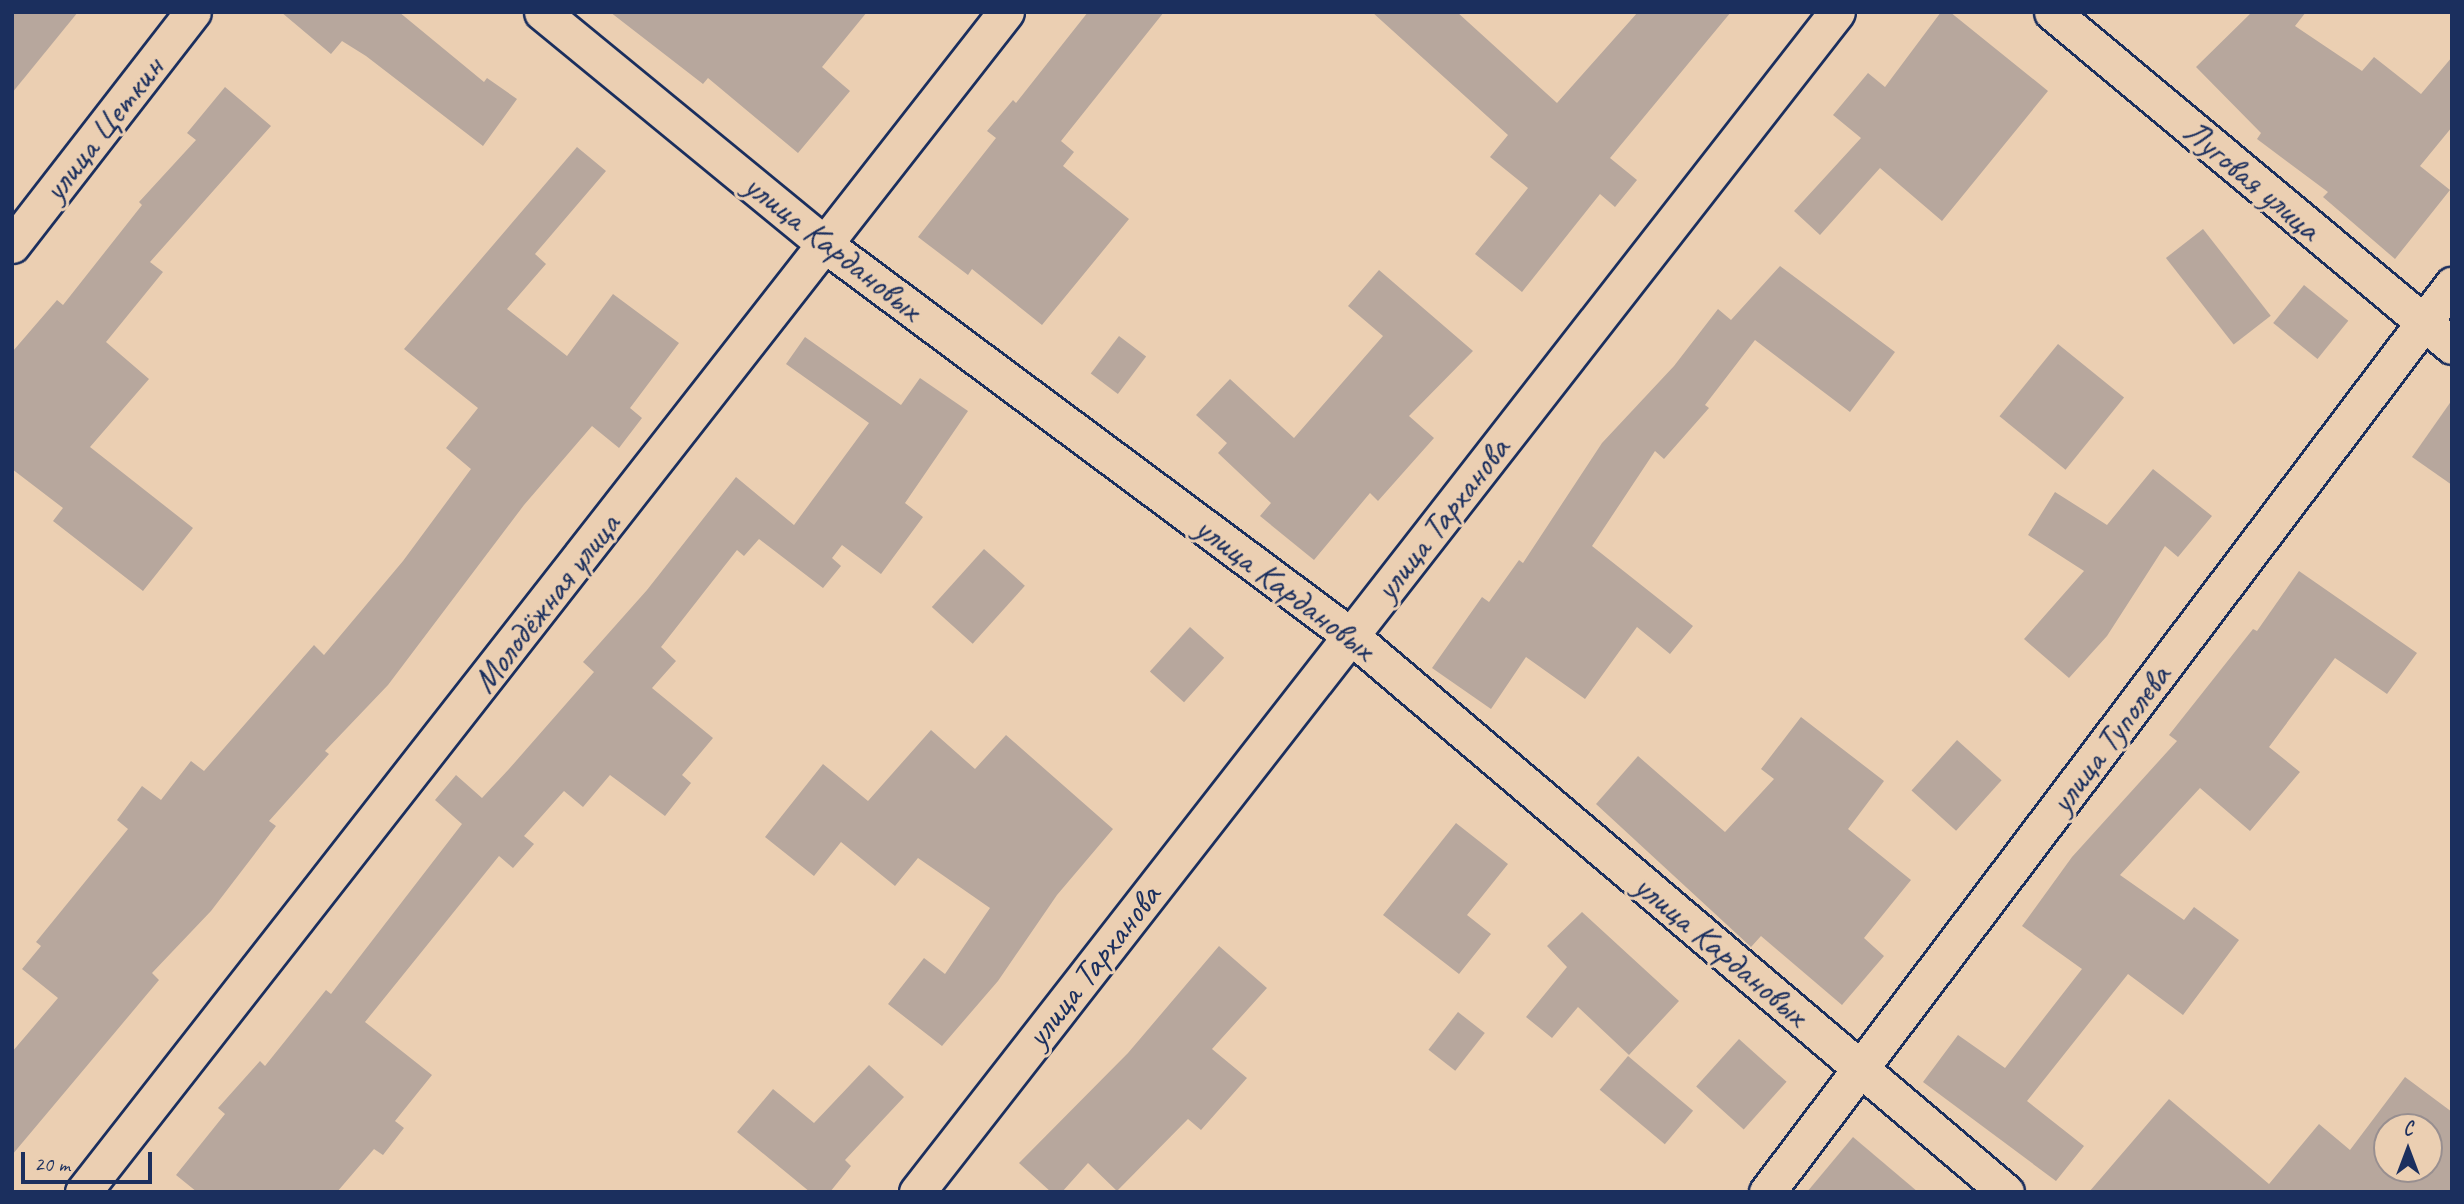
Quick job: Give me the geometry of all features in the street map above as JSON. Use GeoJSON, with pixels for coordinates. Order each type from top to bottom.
{"type":"FeatureCollection","features":[{"type":"Feature","properties":{"kind":"street","name":"улица Цеткин"},"geometry":{"type":"LineString","coordinates":[[12,245],[193,12]]}},
{"type":"Feature","properties":{"kind":"street","name":"улица Кардановых"},"geometry":{"type":"LineString","coordinates":[[542,12],[827,246],[1351,636],[2006,1192]]}},
{"type":"Feature","properties":{"kind":"street","name":"Молодёжная улица"},"geometry":{"type":"LineString","coordinates":[[83,1192],[827,246],[1006,12]]}},
{"type":"Feature","properties":{"kind":"street","name":"улица Тарханова"},"geometry":{"type":"LineString","coordinates":[[917,1192],[1837,12]]}},
{"type":"Feature","properties":{"kind":"street","name":"Луговая улица"},"geometry":{"type":"LineString","coordinates":[[2052,12],[2452,346]]}},
{"type":"Feature","properties":{"kind":"street","name":"улица Туполева"},"geometry":{"type":"LineString","coordinates":[[1767,1192],[1862,1070],[2452,285]]}},
{"type":"Feature","properties":{"kind":"building"},"geometry":{"type":"Polygon","coordinates":[[[12,12],[78,12],[12,93],[12,12]]]}},
{"type":"Feature","properties":{"kind":"building"},"geometry":{"type":"Polygon","coordinates":[[[281,12],[399,12],[484,82],[487,78],[517,99],[483,146],[366,56],[342,41],[331,54],[281,12]]]}},
{"type":"Feature","properties":{"kind":"building"},"geometry":{"type":"Polygon","coordinates":[[[610,12],[867,12],[822,67],[850,91],[798,153],[708,78],[703,84],[610,12]]]}},
{"type":"Feature","properties":{"kind":"building"},"geometry":{"type":"Polygon","coordinates":[[[1088,12],[1164,12],[1061,141],[1074,152],[1063,166],[1129,219],[1042,325],[972,269],[968,275],[918,237],[996,138],[987,131],[1013,100],[1016,103],[1088,12]]]}},
{"type":"Feature","properties":{"kind":"building"},"geometry":{"type":"Polygon","coordinates":[[[1372,12],[1457,12],[1557,103],[1638,12],[1731,12],[1610,158],[1637,180],[1615,207],[1600,194],[1522,292],[1475,254],[1528,188],[1490,157],[1508,135],[1372,12]]]}},
{"type":"Feature","properties":{"kind":"building"},"geometry":{"type":"Polygon","coordinates":[[[1941,12],[1950,12],[2048,91],[1942,221],[1880,168],[1820,235],[1794,211],[1861,138],[1833,115],[1868,73],[1885,87],[1941,12]]]}},
{"type":"Feature","properties":{"kind":"building"},"geometry":{"type":"Polygon","coordinates":[[[2252,12],[2306,12],[2295,26],[2362,71],[2374,57],[2421,94],[2452,57],[2452,127],[2420,166],[2450,190],[2395,259],[2323,197],[2328,192],[2257,139],[2261,133],[2196,67],[2252,12]]]}},
{"type":"Feature","properties":{"kind":"building"},"geometry":{"type":"Polygon","coordinates":[[[225,87],[271,126],[150,262],[163,272],[106,342],[149,379],[90,447],[193,528],[143,591],[53,521],[63,508],[12,469],[13,351],[57,300],[63,305],[142,205],[139,202],[196,140],[187,133],[225,87]]]}},
{"type":"Feature","properties":{"kind":"building"},"geometry":{"type":"Polygon","coordinates":[[[577,147],[606,171],[535,254],[546,264],[507,309],[567,356],[613,294],[679,343],[630,408],[642,418],[619,448],[592,426],[524,505],[388,685],[325,751],[329,754],[269,821],[276,826],[211,911],[152,973],[159,980],[12,1155],[12,1052],[58,998],[22,969],[41,946],[36,942],[128,829],[117,820],[142,786],[161,800],[191,761],[204,771],[314,645],[324,655],[403,561],[471,469],[446,448],[478,408],[404,349],[577,147]]]}},
{"type":"Feature","properties":{"kind":"building"},"geometry":{"type":"Polygon","coordinates":[[[2203,229],[2271,316],[2234,345],[2166,258],[2203,229]]]}},
{"type":"Feature","properties":{"kind":"building"},"geometry":{"type":"Polygon","coordinates":[[[1780,266],[1895,352],[1850,412],[1755,340],[1705,405],[1709,408],[1664,459],[1655,451],[1592,546],[1693,626],[1670,654],[1637,627],[1585,699],[1526,657],[1491,709],[1432,668],[1482,597],[1489,602],[1519,560],[1523,563],[1602,443],[1674,366],[1718,309],[1731,320],[1780,266]]]}},
{"type":"Feature","properties":{"kind":"building"},"geometry":{"type":"Polygon","coordinates":[[[1379,270],[1473,351],[1409,416],[1434,438],[1378,501],[1370,493],[1314,560],[1260,516],[1271,503],[1218,453],[1227,443],[1196,415],[1230,379],[1294,438],[1383,336],[1348,306],[1379,270]]]}},
{"type":"Feature","properties":{"kind":"building"},"geometry":{"type":"Polygon","coordinates":[[[2304,285],[2348,321],[2317,359],[2273,323],[2304,285]]]}},
{"type":"Feature","properties":{"kind":"building"},"geometry":{"type":"Polygon","coordinates":[[[1119,336],[1146,356],[1118,394],[1091,374],[1119,336]]]}},
{"type":"Feature","properties":{"kind":"building"},"geometry":{"type":"Polygon","coordinates":[[[805,337],[901,405],[920,378],[968,411],[905,503],[923,517],[881,574],[842,545],[832,558],[841,566],[823,588],[759,539],[744,556],[737,550],[661,647],[676,661],[652,688],[713,738],[682,775],[691,783],[665,816],[610,775],[583,807],[564,791],[524,836],[534,844],[513,868],[499,856],[365,1022],[432,1075],[395,1121],[404,1128],[383,1155],[374,1149],[337,1192],[197,1192],[176,1175],[225,1114],[218,1108],[260,1061],[265,1066],[326,990],[331,994],[462,824],[435,800],[456,775],[482,798],[594,672],[583,662],[647,590],[736,477],[794,525],[869,423],[786,364],[805,337]]]}},
{"type":"Feature","properties":{"kind":"building"},"geometry":{"type":"Polygon","coordinates":[[[2058,344],[2124,397],[2066,470],[1999,416],[2058,344]]]}},
{"type":"Feature","properties":{"kind":"building"},"geometry":{"type":"Polygon","coordinates":[[[2452,400],[2452,485],[2412,457],[2452,400]]]}},
{"type":"Feature","properties":{"kind":"building"},"geometry":{"type":"Polygon","coordinates":[[[2153,469],[2212,516],[2178,557],[2165,546],[2107,636],[2069,678],[2024,639],[2084,571],[2028,535],[2055,492],[2107,525],[2153,469]]]}},
{"type":"Feature","properties":{"kind":"building"},"geometry":{"type":"Polygon","coordinates":[[[984,549],[1025,586],[973,644],[932,607],[984,549]]]}},
{"type":"Feature","properties":{"kind":"building"},"geometry":{"type":"Polygon","coordinates":[[[2299,571],[2417,653],[2387,694],[2335,658],[2269,747],[2300,772],[2250,831],[2200,788],[2120,875],[2184,920],[2194,907],[2239,940],[2183,1015],[2128,974],[2027,1101],[2084,1146],[2056,1181],[1923,1082],[1958,1035],[2005,1068],[2082,969],[2022,926],[2072,857],[2177,741],[2169,735],[2253,629],[2257,631],[2299,571]]]}},
{"type":"Feature","properties":{"kind":"building"},"geometry":{"type":"Polygon","coordinates":[[[1190,627],[1224,658],[1184,702],[1150,672],[1190,627]]]}},
{"type":"Feature","properties":{"kind":"building"},"geometry":{"type":"Polygon","coordinates":[[[1801,717],[1884,781],[1848,829],[1911,880],[1864,938],[1884,956],[1842,1005],[1761,936],[1751,947],[1596,804],[1638,756],[1725,832],[1774,779],[1761,769],[1801,717]]]}},
{"type":"Feature","properties":{"kind":"building"},"geometry":{"type":"Polygon","coordinates":[[[931,730],[975,769],[1006,735],[1113,829],[1057,895],[998,981],[942,1046],[888,1004],[924,958],[945,974],[990,908],[918,858],[895,886],[841,842],[814,876],[765,837],[823,764],[868,801],[931,730]]]}},
{"type":"Feature","properties":{"kind":"building"},"geometry":{"type":"Polygon","coordinates":[[[1957,740],[2002,780],[1956,831],[1911,791],[1957,740]]]}},
{"type":"Feature","properties":{"kind":"building"},"geometry":{"type":"Polygon","coordinates":[[[1456,823],[1508,864],[1467,915],[1491,934],[1459,974],[1383,915],[1456,823]]]}},
{"type":"Feature","properties":{"kind":"building"},"geometry":{"type":"Polygon","coordinates":[[[1582,912],[1679,1001],[1629,1055],[1578,1007],[1552,1038],[1526,1017],[1567,967],[1547,946],[1582,912]]]}},
{"type":"Feature","properties":{"kind":"building"},"geometry":{"type":"Polygon","coordinates":[[[1219,946],[1267,988],[1212,1049],[1247,1078],[1201,1130],[1188,1119],[1117,1191],[1088,1163],[1062,1192],[1051,1192],[1019,1163],[1128,1053],[1219,946]]]}},
{"type":"Feature","properties":{"kind":"building"},"geometry":{"type":"Polygon","coordinates":[[[1458,1012],[1485,1033],[1455,1071],[1428,1050],[1458,1012]]]}},
{"type":"Feature","properties":{"kind":"building"},"geometry":{"type":"Polygon","coordinates":[[[1739,1039],[1787,1082],[1744,1129],[1696,1087],[1739,1039]]]}},
{"type":"Feature","properties":{"kind":"building"},"geometry":{"type":"Polygon","coordinates":[[[1628,1056],[1693,1111],[1665,1144],[1600,1090],[1628,1056]]]}},
{"type":"Feature","properties":{"kind":"building"},"geometry":{"type":"Polygon","coordinates":[[[869,1065],[904,1097],[845,1160],[851,1166],[830,1192],[810,1192],[737,1132],[773,1089],[814,1123],[869,1065]]]}},
{"type":"Feature","properties":{"kind":"building"},"geometry":{"type":"Polygon","coordinates":[[[2405,1077],[2452,1112],[2452,1192],[2089,1192],[2169,1099],[2269,1184],[2319,1124],[2350,1150],[2373,1119],[2373,1183],[2443,1183],[2443,1113],[2378,1113],[2405,1077]]]}},
{"type":"Feature","properties":{"kind":"building"},"geometry":{"type":"Polygon","coordinates":[[[1853,1137],[1918,1192],[1807,1192],[1853,1137]]]}}]}
